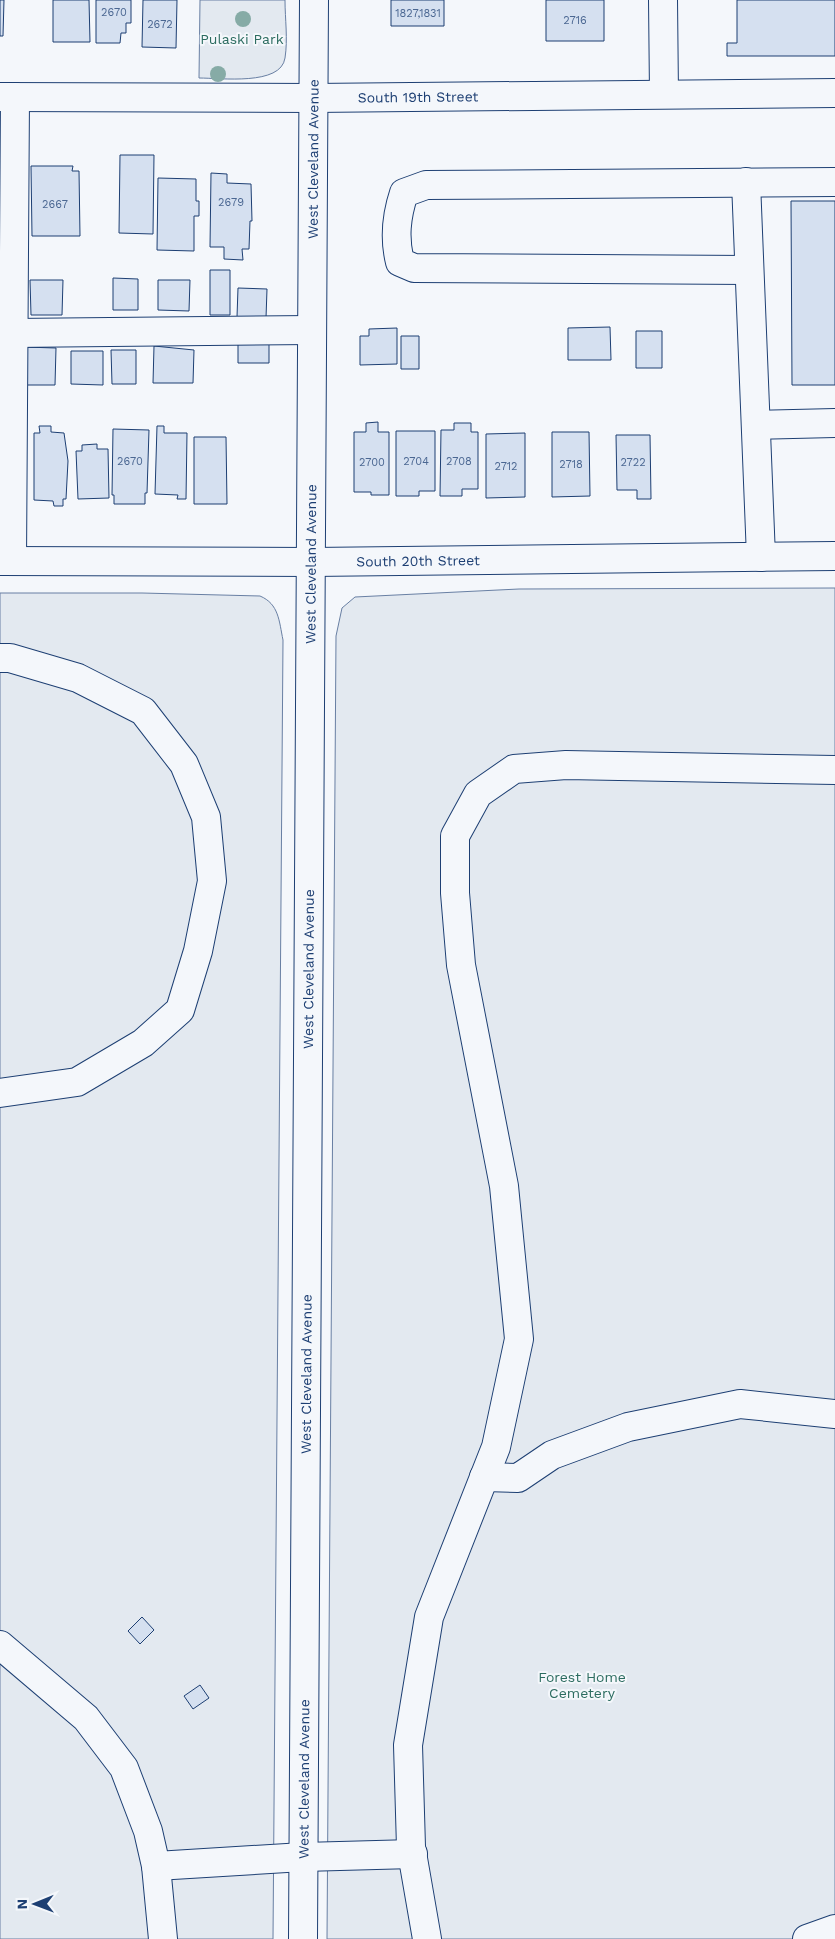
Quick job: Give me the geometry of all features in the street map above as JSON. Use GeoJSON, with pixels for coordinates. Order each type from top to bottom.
{"type":"FeatureCollection","features":[{"type":"Feature","properties":{"kind":"street","name":"West Cleveland Avenue"},"geometry":{"type":"LineString","coordinates":[[303,1939],[314,0]]}},
{"type":"Feature","properties":{"kind":"street"},"geometry":{"type":"LineString","coordinates":[[662,0],[664,94]]}},
{"type":"Feature","properties":{"kind":"street","name":"South 19th Street"},"geometry":{"type":"LineString","coordinates":[[7,97],[314,98],[835,93]]}},
{"type":"Feature","properties":{"kind":"street"},"geometry":{"type":"LineString","coordinates":[[6,561],[13,333],[7,97]]}},
{"type":"Feature","properties":{"kind":"street"},"geometry":{"type":"LineString","coordinates":[[746,182],[761,557]]}},
{"type":"Feature","properties":{"kind":"street"},"geometry":{"type":"LineString","coordinates":[[749,270],[414,268],[400,262],[396,244],[397,213],[404,193],[426,184],[835,182]]}},
{"type":"Feature","properties":{"kind":"street"},"geometry":{"type":"LineString","coordinates":[[13,333],[312,330]]}},
{"type":"Feature","properties":{"kind":"street"},"geometry":{"type":"LineString","coordinates":[[756,425],[835,423]]}},
{"type":"Feature","properties":{"kind":"street","name":"South 20th Street"},"geometry":{"type":"LineString","coordinates":[[6,561],[312,562],[835,556]]}},
{"type":"Feature","properties":{"kind":"street"},"geometry":{"type":"LineString","coordinates":[[0,658],[10,658],[78,678],[143,711],[184,764],[206,818],[212,881],[198,951],[180,1010],[143,1044],[77,1082],[0,1093]]}},
{"type":"Feature","properties":{"kind":"street"},"geometry":{"type":"LineString","coordinates":[[427,1939],[413,1854],[408,1745],[429,1617],[496,1447],[519,1339],[504,1186],[461,965],[455,893],[455,836],[478,794],[514,769],[566,765],[835,770]]}},
{"type":"Feature","properties":{"kind":"street"},"geometry":{"type":"LineString","coordinates":[[484,1477],[518,1478],[552,1455],[628,1427],[740,1404],[835,1414]]}},
{"type":"Feature","properties":{"kind":"street"},"geometry":{"type":"LineString","coordinates":[[0,1644],[86,1718],[124,1768],[148,1831],[156,1866],[163,1939]]}},
{"type":"Feature","properties":{"kind":"street"},"geometry":{"type":"LineString","coordinates":[[156,1866],[303,1857],[413,1854]]}},
{"type":"Feature","properties":{"kind":"street"},"geometry":{"type":"LineString","coordinates":[[807,1939],[835,1929]]}},
{"type":"Feature","properties":{"kind":"green space","name":"Pulaski Park"},"geometry":{"type":"Polygon","coordinates":[[[200,0],[285,0],[286,51],[281,67],[273,73],[262,77],[235,79],[199,78],[200,0]]]}},
{"type":"Feature","properties":{"kind":"green space","name":"Forest Home Cemetery"},"geometry":{"type":"Polygon","coordinates":[[[835,588],[835,1939],[327,1939],[336,636],[342,608],[355,597],[519,589],[835,588]]]}},
{"type":"Feature","properties":{"kind":"green space"},"geometry":{"type":"Polygon","coordinates":[[[0,593],[142,593],[260,596],[275,608],[283,640],[273,1939],[0,1939],[0,593]]]}},
{"type":"Feature","properties":{"kind":"building"},"geometry":{"type":"Polygon","coordinates":[[[0,0],[4,0],[3,36],[0,36],[0,0]]]}},
{"type":"Feature","properties":{"kind":"building"},"geometry":{"type":"Polygon","coordinates":[[[53,0],[89,0],[90,42],[53,42],[53,0]]]}},
{"type":"Feature","properties":{"kind":"building"},"geometry":{"type":"Polygon","coordinates":[[[96,0],[131,0],[131,23],[126,23],[126,33],[121,33],[120,43],[96,43],[96,0]]]}},
{"type":"Feature","properties":{"kind":"building"},"geometry":{"type":"Polygon","coordinates":[[[143,0],[177,0],[176,48],[142,47],[143,0]]]}},
{"type":"Feature","properties":{"kind":"building"},"geometry":{"type":"Polygon","coordinates":[[[391,0],[444,0],[444,26],[391,26],[391,0]]]}},
{"type":"Feature","properties":{"kind":"building"},"geometry":{"type":"Polygon","coordinates":[[[546,0],[604,0],[604,41],[546,41],[546,0]]]}},
{"type":"Feature","properties":{"kind":"building"},"geometry":{"type":"Polygon","coordinates":[[[737,0],[835,0],[835,56],[727,56],[727,43],[737,43],[737,0]]]}},
{"type":"Feature","properties":{"kind":"building"},"geometry":{"type":"Polygon","coordinates":[[[120,155],[154,155],[153,234],[119,233],[120,155]]]}},
{"type":"Feature","properties":{"kind":"building"},"geometry":{"type":"Polygon","coordinates":[[[31,166],[73,166],[72,171],[79,171],[80,236],[32,236],[31,166]]]}},
{"type":"Feature","properties":{"kind":"building"},"geometry":{"type":"Polygon","coordinates":[[[211,173],[227,174],[227,183],[251,184],[252,221],[250,221],[249,249],[242,249],[243,260],[224,259],[224,247],[210,247],[211,173]]]}},
{"type":"Feature","properties":{"kind":"building"},"geometry":{"type":"Polygon","coordinates":[[[158,178],[196,179],[196,201],[199,201],[199,216],[194,216],[194,251],[157,250],[158,178]]]}},
{"type":"Feature","properties":{"kind":"building"},"geometry":{"type":"Polygon","coordinates":[[[791,201],[835,201],[835,385],[792,385],[791,201]]]}},
{"type":"Feature","properties":{"kind":"building"},"geometry":{"type":"Polygon","coordinates":[[[210,270],[230,270],[230,315],[210,315],[210,270]]]}},
{"type":"Feature","properties":{"kind":"building"},"geometry":{"type":"Polygon","coordinates":[[[113,278],[138,279],[138,310],[113,310],[113,278]]]}},
{"type":"Feature","properties":{"kind":"building"},"geometry":{"type":"Polygon","coordinates":[[[30,280],[63,280],[62,315],[31,315],[30,280]]]}},
{"type":"Feature","properties":{"kind":"building"},"geometry":{"type":"Polygon","coordinates":[[[158,280],[190,280],[189,311],[158,310],[158,280]]]}},
{"type":"Feature","properties":{"kind":"building"},"geometry":{"type":"Polygon","coordinates":[[[238,288],[267,289],[266,318],[237,317],[238,288]]]}},
{"type":"Feature","properties":{"kind":"building"},"geometry":{"type":"Polygon","coordinates":[[[610,327],[611,360],[568,360],[568,328],[610,327]]]}},
{"type":"Feature","properties":{"kind":"building"},"geometry":{"type":"Polygon","coordinates":[[[397,328],[397,364],[360,365],[360,336],[369,336],[369,329],[397,328]]]}},
{"type":"Feature","properties":{"kind":"building"},"geometry":{"type":"Polygon","coordinates":[[[636,331],[662,331],[662,368],[636,368],[636,331]]]}},
{"type":"Feature","properties":{"kind":"building"},"geometry":{"type":"Polygon","coordinates":[[[401,336],[419,336],[419,369],[401,369],[401,336]]]}},
{"type":"Feature","properties":{"kind":"building"},"geometry":{"type":"Polygon","coordinates":[[[238,340],[269,340],[269,363],[238,363],[238,340]]]}},
{"type":"Feature","properties":{"kind":"building"},"geometry":{"type":"Polygon","coordinates":[[[154,346],[194,350],[193,383],[153,383],[154,346]]]}},
{"type":"Feature","properties":{"kind":"building"},"geometry":{"type":"Polygon","coordinates":[[[24,347],[56,348],[55,385],[23,385],[24,347]]]}},
{"type":"Feature","properties":{"kind":"building"},"geometry":{"type":"Polygon","coordinates":[[[111,350],[136,350],[136,384],[112,384],[111,350]]]}},
{"type":"Feature","properties":{"kind":"building"},"geometry":{"type":"Polygon","coordinates":[[[71,351],[103,351],[103,385],[71,384],[71,351]]]}},
{"type":"Feature","properties":{"kind":"building"},"geometry":{"type":"Polygon","coordinates":[[[378,422],[378,432],[389,432],[389,495],[371,495],[371,492],[354,492],[354,432],[366,432],[366,423],[378,422]]]}},
{"type":"Feature","properties":{"kind":"building"},"geometry":{"type":"Polygon","coordinates":[[[454,423],[471,423],[471,432],[478,432],[478,489],[462,489],[462,496],[440,496],[441,430],[454,430],[454,423]]]}},
{"type":"Feature","properties":{"kind":"building"},"geometry":{"type":"Polygon","coordinates":[[[39,426],[51,426],[51,432],[64,433],[68,461],[66,499],[63,499],[63,506],[54,506],[53,501],[34,500],[34,433],[40,433],[39,426]]]}},
{"type":"Feature","properties":{"kind":"building"},"geometry":{"type":"Polygon","coordinates":[[[157,426],[164,426],[164,433],[187,433],[186,499],[177,499],[178,495],[155,494],[157,426]]]}},
{"type":"Feature","properties":{"kind":"building"},"geometry":{"type":"Polygon","coordinates":[[[113,429],[149,430],[145,504],[114,504],[114,495],[112,495],[113,429]]]}},
{"type":"Feature","properties":{"kind":"building"},"geometry":{"type":"Polygon","coordinates":[[[396,431],[435,431],[435,491],[419,491],[419,496],[396,496],[396,431]]]}},
{"type":"Feature","properties":{"kind":"building"},"geometry":{"type":"Polygon","coordinates":[[[552,432],[589,432],[590,496],[552,497],[552,432]]]}},
{"type":"Feature","properties":{"kind":"building"},"geometry":{"type":"Polygon","coordinates":[[[525,433],[525,497],[486,498],[486,434],[525,433]]]}},
{"type":"Feature","properties":{"kind":"building"},"geometry":{"type":"Polygon","coordinates":[[[616,435],[650,435],[651,499],[637,499],[637,490],[617,490],[616,435]]]}},
{"type":"Feature","properties":{"kind":"building"},"geometry":{"type":"Polygon","coordinates":[[[194,437],[226,437],[227,504],[194,504],[194,437]]]}},
{"type":"Feature","properties":{"kind":"building"},"geometry":{"type":"Polygon","coordinates":[[[97,444],[97,449],[108,449],[109,498],[78,499],[76,451],[82,451],[82,445],[97,444]]]}},
{"type":"Feature","properties":{"kind":"building"},"geometry":{"type":"Polygon","coordinates":[[[142,1617],[154,1630],[140,1644],[128,1631],[142,1617]]]}},
{"type":"Feature","properties":{"kind":"building"},"geometry":{"type":"Polygon","coordinates":[[[200,1685],[209,1698],[193,1709],[184,1696],[200,1685]]]}}]}
